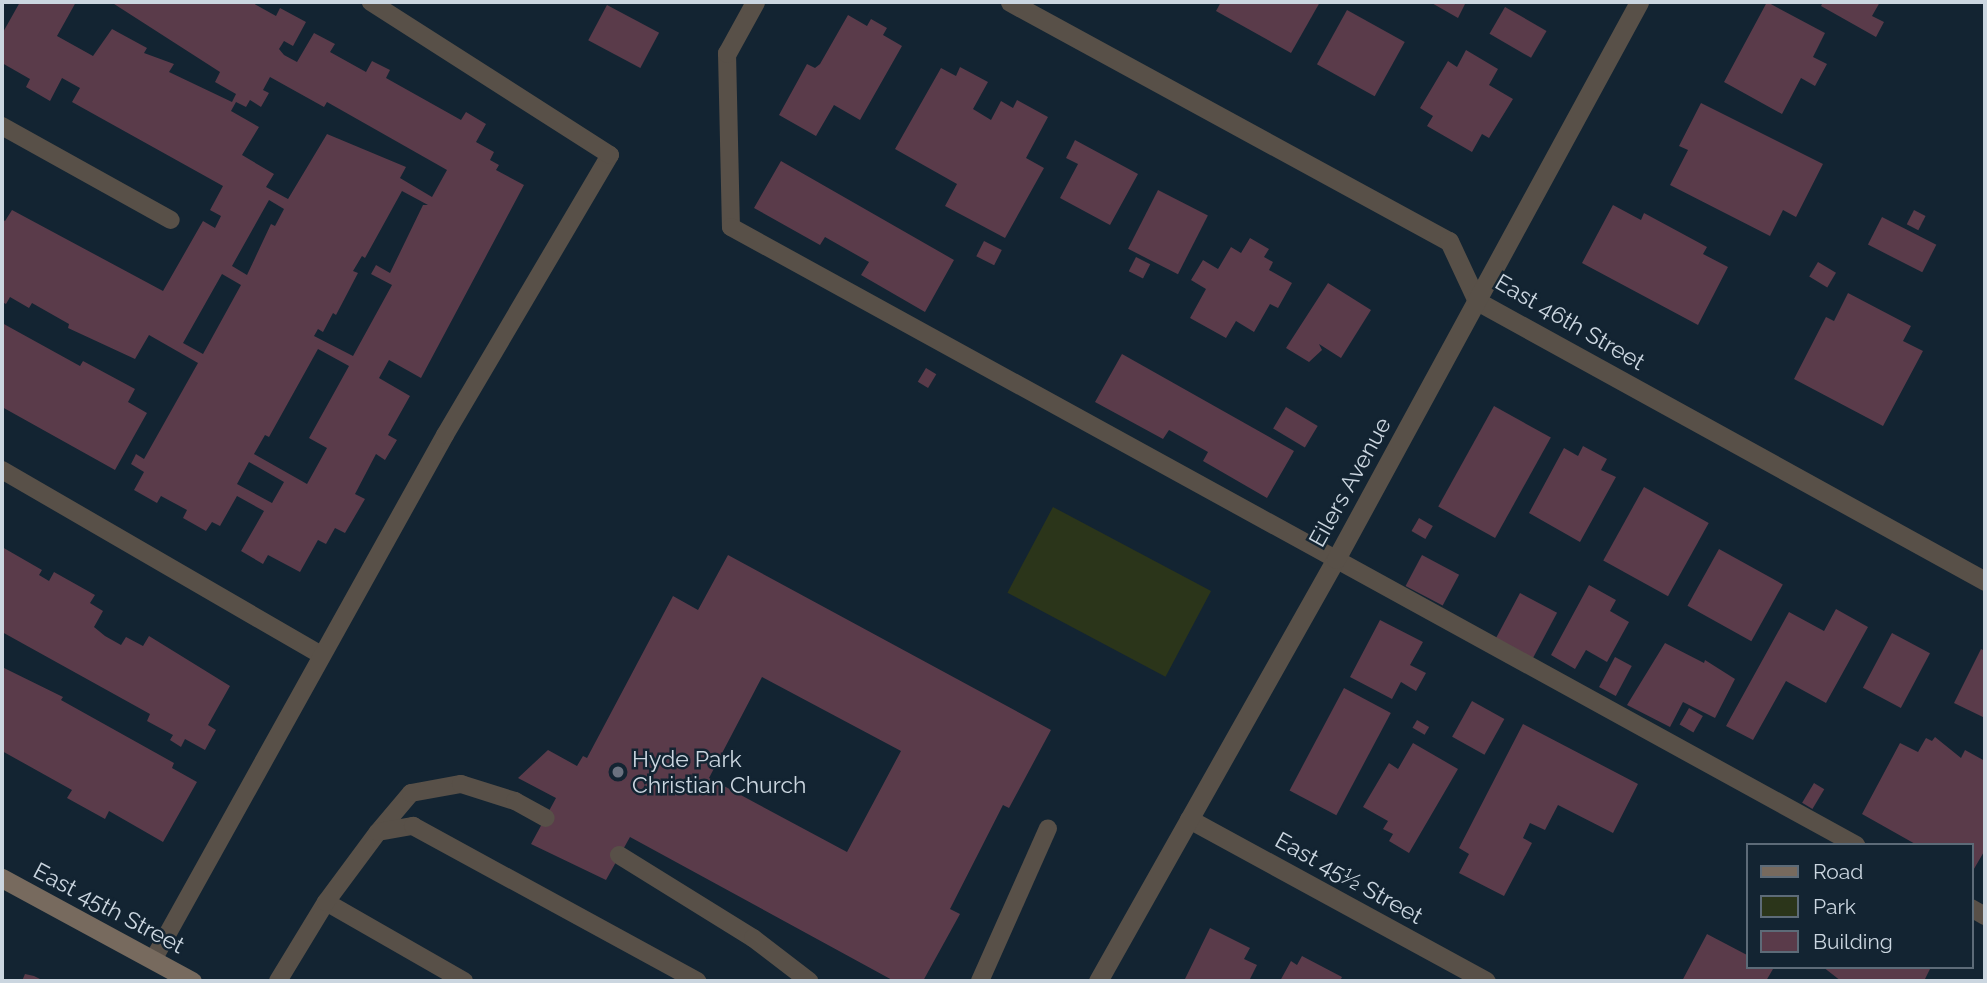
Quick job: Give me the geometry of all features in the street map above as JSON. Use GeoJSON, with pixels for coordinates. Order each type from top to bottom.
{"type":"FeatureCollection","features":[{"type":"Feature","properties":{"kind":"main road","name":"East 45th Street"},"geometry":{"type":"LineString","coordinates":[[2,878],[192,981]]}},
{"type":"Feature","properties":{"kind":"street"},"geometry":{"type":"LineString","coordinates":[[727,52],[755,2]]}},
{"type":"Feature","properties":{"kind":"street","name":"East 46th Street"},"geometry":{"type":"LineString","coordinates":[[1010,2],[1449,241],[1478,301],[1985,581]]}},
{"type":"Feature","properties":{"kind":"street","name":"Eilers Avenue"},"geometry":{"type":"LineString","coordinates":[[1098,981],[1336,559],[1639,2]]}},
{"type":"Feature","properties":{"kind":"street","name":"East 45½ Street"},"geometry":{"type":"LineString","coordinates":[[1189,819],[1486,981]]}},
{"type":"Feature","properties":{"kind":"lane"},"geometry":{"type":"LineString","coordinates":[[153,960],[321,655],[610,155],[372,2]]}},
{"type":"Feature","properties":{"kind":"lane"},"geometry":{"type":"LineString","coordinates":[[727,52],[731,228],[1852,843]]}},
{"type":"Feature","properties":{"kind":"lane"},"geometry":{"type":"LineString","coordinates":[[2,125],[171,220]]}},
{"type":"Feature","properties":{"kind":"lane"},"geometry":{"type":"LineString","coordinates":[[2,470],[321,655]]}},
{"type":"Feature","properties":{"kind":"lane"},"geometry":{"type":"LineString","coordinates":[[278,981],[326,902],[411,793],[461,784],[515,801],[545,818]]}},
{"type":"Feature","properties":{"kind":"lane"},"geometry":{"type":"LineString","coordinates":[[378,832],[413,825],[697,981]]}},
{"type":"Feature","properties":{"kind":"lane"},"geometry":{"type":"LineString","coordinates":[[980,981],[1048,828]]}},
{"type":"Feature","properties":{"kind":"lane"},"geometry":{"type":"LineString","coordinates":[[619,855],[753,938],[809,981]]}},
{"type":"Feature","properties":{"kind":"lane"},"geometry":{"type":"LineString","coordinates":[[326,902],[464,981]]}},
{"type":"Feature","properties":{"kind":"green space"},"geometry":{"type":"Polygon","coordinates":[[[1053,507],[1211,591],[1166,677],[1007,593],[1053,507]]]}},
{"type":"Feature","properties":{"kind":"building"},"geometry":{"type":"Polygon","coordinates":[[[20,2],[76,2],[57,36],[93,56],[112,29],[147,48],[144,53],[174,64],[169,72],[232,102],[236,94],[215,82],[220,72],[111,2],[251,2],[276,16],[280,8],[306,22],[293,46],[284,41],[279,49],[284,55],[297,62],[314,33],[335,44],[330,52],[366,72],[372,61],[390,70],[386,78],[461,120],[466,112],[486,124],[476,142],[494,152],[490,160],[499,165],[496,170],[524,185],[421,378],[389,360],[379,378],[410,396],[388,435],[397,440],[385,460],[376,454],[355,494],[365,499],[345,533],[335,528],[326,544],[318,540],[300,572],[268,555],[263,564],[241,551],[264,511],[237,496],[220,526],[212,522],[206,531],[183,518],[187,510],[161,496],[157,503],[134,490],[144,472],[131,464],[136,454],[144,459],[198,363],[149,335],[135,359],[68,328],[69,324],[32,303],[29,308],[10,297],[6,304],[2,302],[2,219],[5,221],[12,210],[163,291],[203,221],[215,228],[221,216],[210,210],[223,186],[72,102],[80,88],[62,78],[50,101],[26,87],[30,79],[2,63],[2,34],[20,2]],[[270,77],[263,90],[269,93],[261,107],[250,100],[246,107],[236,102],[231,111],[259,127],[242,155],[274,174],[266,187],[288,199],[327,134],[406,167],[400,178],[432,197],[447,170],[327,102],[324,107],[270,77]],[[402,191],[365,258],[362,256],[353,271],[358,273],[336,315],[333,313],[323,332],[318,329],[314,336],[353,356],[392,285],[371,274],[376,265],[390,273],[423,205],[428,205],[402,191]],[[269,200],[232,266],[247,275],[271,224],[275,226],[284,209],[269,200]],[[222,274],[183,343],[203,354],[241,285],[222,274]],[[318,349],[269,437],[265,435],[254,454],[307,484],[327,448],[309,438],[349,366],[318,349]],[[249,462],[237,484],[272,503],[284,482],[249,462]]]}},
{"type":"Feature","properties":{"kind":"building"},"geometry":{"type":"Polygon","coordinates":[[[1221,2],[1320,2],[1291,53],[1216,11],[1221,2]]]}},
{"type":"Feature","properties":{"kind":"building"},"geometry":{"type":"Polygon","coordinates":[[[1430,2],[1466,2],[1458,18],[1430,2]]]}},
{"type":"Feature","properties":{"kind":"building"},"geometry":{"type":"Polygon","coordinates":[[[1767,2],[1825,33],[1813,57],[1827,64],[1815,86],[1801,78],[1782,114],[1724,82],[1767,2]]]}},
{"type":"Feature","properties":{"kind":"building"},"geometry":{"type":"Polygon","coordinates":[[[1823,2],[1880,2],[1872,16],[1884,22],[1876,37],[1821,6],[1823,2]]]}},
{"type":"Feature","properties":{"kind":"building"},"geometry":{"type":"Polygon","coordinates":[[[607,5],[659,33],[640,68],[588,40],[607,5]]]}},
{"type":"Feature","properties":{"kind":"building"},"geometry":{"type":"Polygon","coordinates":[[[1505,7],[1547,31],[1531,58],[1490,34],[1505,7]]]}},
{"type":"Feature","properties":{"kind":"building"},"geometry":{"type":"Polygon","coordinates":[[[1347,10],[1405,42],[1375,96],[1317,64],[1347,10]]]}},
{"type":"Feature","properties":{"kind":"building"},"geometry":{"type":"Polygon","coordinates":[[[848,15],[867,26],[871,19],[887,28],[883,35],[902,46],[860,120],[834,105],[816,136],[779,115],[807,64],[815,68],[820,64],[848,15]]]}},
{"type":"Feature","properties":{"kind":"building"},"geometry":{"type":"Polygon","coordinates":[[[1466,50],[1498,69],[1489,85],[1513,99],[1489,138],[1482,134],[1472,152],[1427,126],[1433,116],[1420,108],[1448,61],[1457,67],[1466,50]]]}},
{"type":"Feature","properties":{"kind":"building"},"geometry":{"type":"Polygon","coordinates":[[[960,67],[988,82],[973,109],[991,120],[1001,101],[1013,108],[1017,100],[1048,117],[1026,158],[1044,168],[1005,238],[945,206],[957,184],[895,149],[941,68],[956,76],[960,67]]]}},
{"type":"Feature","properties":{"kind":"building"},"geometry":{"type":"Polygon","coordinates":[[[1701,103],[1823,164],[1796,217],[1783,210],[1770,236],[1670,185],[1688,150],[1679,146],[1701,103]]]}},
{"type":"Feature","properties":{"kind":"building"},"geometry":{"type":"Polygon","coordinates":[[[1075,140],[1138,174],[1110,225],[1060,198],[1078,164],[1066,158],[1075,140]]]}},
{"type":"Feature","properties":{"kind":"building"},"geometry":{"type":"Polygon","coordinates":[[[781,161],[954,260],[925,312],[861,275],[869,262],[825,237],[820,245],[754,208],[781,161]]]}},
{"type":"Feature","properties":{"kind":"building"},"geometry":{"type":"Polygon","coordinates":[[[1158,190],[1208,215],[1178,274],[1128,249],[1158,190]]]}},
{"type":"Feature","properties":{"kind":"building"},"geometry":{"type":"Polygon","coordinates":[[[1613,205],[1641,220],[1644,213],[1707,247],[1703,254],[1728,267],[1698,325],[1582,263],[1613,205]]]}},
{"type":"Feature","properties":{"kind":"building"},"geometry":{"type":"Polygon","coordinates":[[[1914,210],[1926,216],[1918,230],[1907,224],[1914,210]]]}},
{"type":"Feature","properties":{"kind":"building"},"geometry":{"type":"Polygon","coordinates":[[[1882,217],[1936,245],[1922,272],[1868,245],[1882,217]]]}},
{"type":"Feature","properties":{"kind":"building"},"geometry":{"type":"Polygon","coordinates":[[[1250,238],[1269,249],[1264,257],[1273,262],[1269,270],[1292,283],[1278,308],[1270,304],[1254,332],[1236,321],[1226,338],[1190,318],[1206,289],[1191,280],[1203,260],[1218,269],[1231,247],[1241,253],[1250,238]]]}},
{"type":"Feature","properties":{"kind":"building"},"geometry":{"type":"Polygon","coordinates":[[[984,241],[1002,250],[994,265],[976,256],[984,241]]]}},
{"type":"Feature","properties":{"kind":"building"},"geometry":{"type":"Polygon","coordinates":[[[1136,257],[1150,264],[1143,279],[1129,271],[1136,257]]]}},
{"type":"Feature","properties":{"kind":"building"},"geometry":{"type":"Polygon","coordinates":[[[1818,262],[1836,273],[1827,287],[1809,277],[1818,262]]]}},
{"type":"Feature","properties":{"kind":"building"},"geometry":{"type":"Polygon","coordinates":[[[1328,283],[1371,310],[1341,358],[1319,344],[1322,350],[1309,362],[1286,348],[1328,283]]]}},
{"type":"Feature","properties":{"kind":"building"},"geometry":{"type":"Polygon","coordinates":[[[1848,293],[1911,326],[1903,341],[1923,351],[1883,426],[1794,379],[1826,317],[1834,321],[1848,293]]]}},
{"type":"Feature","properties":{"kind":"building"},"geometry":{"type":"Polygon","coordinates":[[[2,323],[80,366],[83,361],[135,389],[128,402],[147,413],[115,470],[2,407],[2,323]]]}},
{"type":"Feature","properties":{"kind":"building"},"geometry":{"type":"Polygon","coordinates":[[[1122,354],[1294,451],[1267,498],[1203,461],[1208,452],[1169,430],[1163,439],[1095,402],[1122,354]]]}},
{"type":"Feature","properties":{"kind":"building"},"geometry":{"type":"Polygon","coordinates":[[[926,368],[936,374],[928,388],[918,382],[926,368]]]}},
{"type":"Feature","properties":{"kind":"building"},"geometry":{"type":"Polygon","coordinates":[[[1494,406],[1551,438],[1495,538],[1438,507],[1494,406]]]}},
{"type":"Feature","properties":{"kind":"building"},"geometry":{"type":"Polygon","coordinates":[[[1286,407],[1318,426],[1305,447],[1273,428],[1286,407]]]}},
{"type":"Feature","properties":{"kind":"building"},"geometry":{"type":"Polygon","coordinates":[[[1583,446],[1607,459],[1601,470],[1616,477],[1580,542],[1529,513],[1564,448],[1578,456],[1583,446]]]}},
{"type":"Feature","properties":{"kind":"building"},"geometry":{"type":"Polygon","coordinates":[[[1644,487],[1709,523],[1668,596],[1603,560],[1644,487]]]}},
{"type":"Feature","properties":{"kind":"building"},"geometry":{"type":"Polygon","coordinates":[[[1419,518],[1433,526],[1425,539],[1412,531],[1419,518]]]}},
{"type":"Feature","properties":{"kind":"building"},"geometry":{"type":"Polygon","coordinates":[[[2,547],[42,570],[39,575],[49,581],[54,572],[95,595],[90,603],[103,611],[94,627],[105,636],[121,645],[126,637],[143,646],[149,636],[230,686],[208,725],[216,730],[205,750],[185,739],[181,747],[170,740],[173,735],[147,721],[150,714],[2,632],[2,547]]]}},
{"type":"Feature","properties":{"kind":"building"},"geometry":{"type":"Polygon","coordinates":[[[1719,549],[1783,584],[1751,641],[1687,606],[1719,549]]]}},
{"type":"Feature","properties":{"kind":"building","name":"Hyde Park Christian Church"},"geometry":{"type":"Polygon","coordinates":[[[728,555],[1051,730],[1009,808],[1003,805],[950,909],[960,914],[923,981],[894,981],[630,837],[606,880],[531,844],[556,798],[518,778],[548,750],[577,766],[583,756],[587,758],[673,596],[698,610],[728,555]],[[762,677],[709,778],[847,852],[901,751],[762,677]]]}},
{"type":"Feature","properties":{"kind":"building"},"geometry":{"type":"Polygon","coordinates":[[[1422,555],[1459,575],[1443,606],[1406,586],[1422,555]]]}},
{"type":"Feature","properties":{"kind":"building"},"geometry":{"type":"Polygon","coordinates":[[[1589,585],[1616,600],[1610,611],[1629,622],[1607,662],[1586,650],[1575,669],[1551,655],[1589,585]]]}},
{"type":"Feature","properties":{"kind":"building"},"geometry":{"type":"Polygon","coordinates":[[[1520,593],[1557,613],[1532,660],[1495,640],[1520,593]]]}},
{"type":"Feature","properties":{"kind":"building"},"geometry":{"type":"Polygon","coordinates":[[[1836,609],[1868,627],[1826,703],[1786,681],[1753,740],[1726,726],[1789,612],[1824,631],[1836,609]]]}},
{"type":"Feature","properties":{"kind":"building"},"geometry":{"type":"Polygon","coordinates":[[[1380,620],[1423,642],[1410,665],[1426,673],[1416,691],[1401,682],[1392,699],[1350,677],[1380,620]]]}},
{"type":"Feature","properties":{"kind":"building"},"geometry":{"type":"Polygon","coordinates":[[[1892,633],[1930,653],[1901,708],[1863,688],[1892,633]]]}},
{"type":"Feature","properties":{"kind":"building"},"geometry":{"type":"Polygon","coordinates":[[[1665,643],[1704,663],[1705,660],[1735,679],[1715,718],[1683,702],[1670,727],[1627,705],[1665,643]]]}},
{"type":"Feature","properties":{"kind":"building"},"geometry":{"type":"Polygon","coordinates":[[[1981,649],[1985,651],[1985,718],[1954,703],[1981,649]]]}},
{"type":"Feature","properties":{"kind":"building"},"geometry":{"type":"Polygon","coordinates":[[[1615,657],[1632,666],[1616,696],[1599,687],[1615,657]]]}},
{"type":"Feature","properties":{"kind":"building"},"geometry":{"type":"Polygon","coordinates":[[[2,667],[63,697],[61,700],[174,763],[172,768],[197,782],[163,842],[109,811],[105,819],[67,798],[72,790],[2,751],[2,667]]]}},
{"type":"Feature","properties":{"kind":"building"},"geometry":{"type":"Polygon","coordinates":[[[1344,688],[1391,713],[1336,815],[1290,790],[1344,688]]]}},
{"type":"Feature","properties":{"kind":"building"},"geometry":{"type":"Polygon","coordinates":[[[1472,701],[1504,719],[1484,755],[1452,737],[1472,701]]]}},
{"type":"Feature","properties":{"kind":"building"},"geometry":{"type":"Polygon","coordinates":[[[1689,708],[1703,716],[1693,732],[1680,724],[1689,708]]]}},
{"type":"Feature","properties":{"kind":"building"},"geometry":{"type":"Polygon","coordinates":[[[1417,720],[1429,727],[1425,735],[1412,728],[1417,720]]]}},
{"type":"Feature","properties":{"kind":"building"},"geometry":{"type":"Polygon","coordinates":[[[1523,724],[1638,784],[1613,833],[1558,805],[1545,830],[1530,823],[1523,838],[1532,843],[1504,896],[1459,873],[1469,854],[1459,848],[1523,724]]]}},
{"type":"Feature","properties":{"kind":"building"},"geometry":{"type":"Polygon","coordinates":[[[1935,737],[1961,758],[1965,750],[1985,761],[1985,850],[1973,871],[1973,843],[1913,843],[1862,814],[1900,743],[1918,752],[1926,738],[1932,741],[1935,737]]]}},
{"type":"Feature","properties":{"kind":"building"},"geometry":{"type":"Polygon","coordinates":[[[1413,743],[1458,769],[1409,853],[1389,841],[1393,834],[1383,829],[1388,821],[1363,807],[1389,763],[1398,769],[1413,743]]]}},
{"type":"Feature","properties":{"kind":"building"},"geometry":{"type":"Polygon","coordinates":[[[1814,783],[1824,789],[1812,809],[1802,803],[1814,783]]]}},
{"type":"Feature","properties":{"kind":"building"},"geometry":{"type":"Polygon","coordinates":[[[1210,928],[1250,948],[1244,959],[1257,965],[1249,981],[1184,981],[1210,928]]]}},
{"type":"Feature","properties":{"kind":"building"},"geometry":{"type":"Polygon","coordinates":[[[1707,934],[1745,954],[1745,969],[1773,969],[1766,981],[1682,981],[1707,934]]]}},
{"type":"Feature","properties":{"kind":"building"},"geometry":{"type":"Polygon","coordinates":[[[1302,956],[1342,977],[1340,981],[1280,981],[1291,961],[1297,965],[1302,956]]]}},
{"type":"Feature","properties":{"kind":"building"},"geometry":{"type":"Polygon","coordinates":[[[1826,969],[1930,969],[1924,981],[1841,981],[1826,969]]]}},
{"type":"Feature","properties":{"kind":"building"},"geometry":{"type":"Polygon","coordinates":[[[25,974],[34,976],[44,981],[22,981],[25,974]]]}},
{"type":"Feature","properties":{"kind":"place","name":"Hyde Park Christian Church"},"geometry":{"type":"Point","coordinates":[618,772]}}]}
